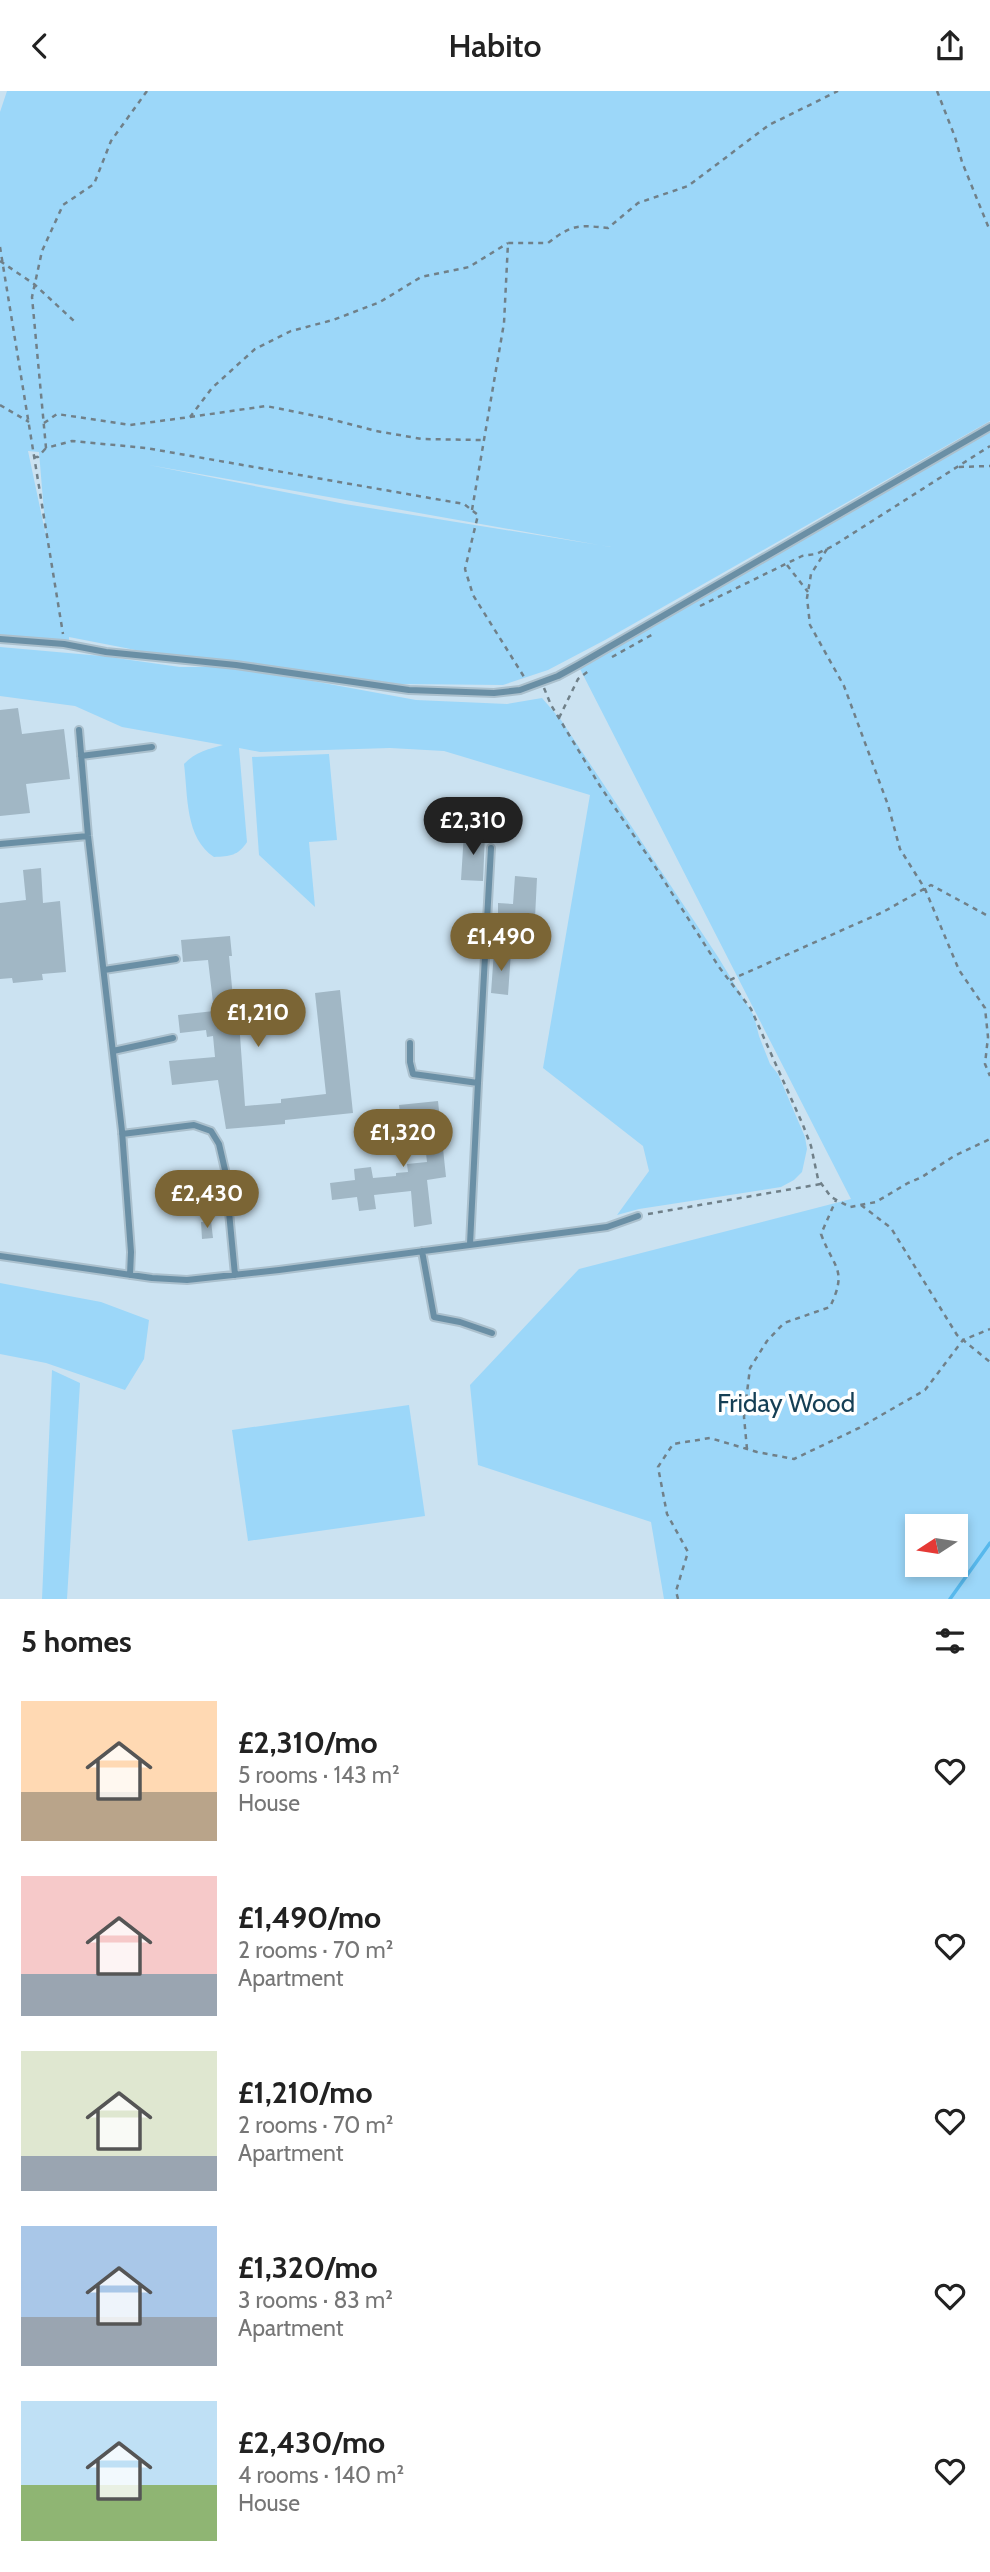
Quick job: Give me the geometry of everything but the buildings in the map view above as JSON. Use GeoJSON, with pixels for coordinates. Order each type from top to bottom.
{"type":"FeatureCollection","features":[{"type":"Feature","properties":{"kind":"lane"},"geometry":{"type":"LineString","coordinates":[[0,639],[236,665],[409,690],[494,693],[520,690],[592,657],[990,427]]}},
{"type":"Feature","properties":{"kind":"lane"},"geometry":{"type":"LineString","coordinates":[[79,730],[88,836],[122,1133],[131,1252],[130,1275]]}},
{"type":"Feature","properties":{"kind":"lane"},"geometry":{"type":"LineString","coordinates":[[81,756],[152,747]]}},
{"type":"Feature","properties":{"kind":"lane"},"geometry":{"type":"LineString","coordinates":[[0,844],[88,836]]}},
{"type":"Feature","properties":{"kind":"lane"},"geometry":{"type":"LineString","coordinates":[[470,1244],[491,848]]}},
{"type":"Feature","properties":{"kind":"lane"},"geometry":{"type":"LineString","coordinates":[[104,970],[176,959]]}},
{"type":"Feature","properties":{"kind":"lane"},"geometry":{"type":"LineString","coordinates":[[113,1051],[173,1038]]}},
{"type":"Feature","properties":{"kind":"lane"},"geometry":{"type":"LineString","coordinates":[[410,1043],[413,1074],[478,1083]]}},
{"type":"Feature","properties":{"kind":"lane"},"geometry":{"type":"LineString","coordinates":[[122,1133],[194,1125],[211,1131],[219,1144],[225,1170],[235,1275]]}},
{"type":"Feature","properties":{"kind":"lane"},"geometry":{"type":"LineString","coordinates":[[0,1256],[130,1275],[187,1280],[607,1227],[638,1216]]}},
{"type":"Feature","properties":{"kind":"lane"},"geometry":{"type":"LineString","coordinates":[[422,1251],[434,1317],[492,1333]]}},
{"type":"Feature","properties":{"kind":"path"},"geometry":{"type":"LineString","coordinates":[[46,448],[32,297],[41,251],[63,205],[94,184],[111,141],[146,91]]}},
{"type":"Feature","properties":{"kind":"path"},"geometry":{"type":"LineString","coordinates":[[190,417],[212,388],[255,349],[291,331],[333,320],[380,302],[421,277],[469,267],[508,243],[548,243],[566,229],[585,225],[608,227],[638,203],[688,186],[769,125],[838,91]]}},
{"type":"Feature","properties":{"kind":"path"},"geometry":{"type":"LineString","coordinates":[[937,91],[961,162],[990,230]]}},
{"type":"Feature","properties":{"kind":"path"},"geometry":{"type":"LineString","coordinates":[[472,510],[504,323],[508,243]]}},
{"type":"Feature","properties":{"kind":"path"},"geometry":{"type":"LineString","coordinates":[[0,247],[64,644]]}},
{"type":"Feature","properties":{"kind":"path"},"geometry":{"type":"LineString","coordinates":[[1,261],[34,285],[74,321]]}},
{"type":"Feature","properties":{"kind":"path"},"geometry":{"type":"LineString","coordinates":[[0,405],[29,422]]}},
{"type":"Feature","properties":{"kind":"path"},"geometry":{"type":"LineString","coordinates":[[44,423],[57,414],[130,425],[224,414],[266,406],[422,439],[483,440]]}},
{"type":"Feature","properties":{"kind":"path"},"geometry":{"type":"LineString","coordinates":[[34,457],[38,457],[46,448],[72,441],[146,448],[464,503],[478,515],[465,569],[473,595],[525,680]]}},
{"type":"Feature","properties":{"kind":"path"},"geometry":{"type":"LineString","coordinates":[[699,607],[802,556],[817,554],[827,549],[990,446]]}},
{"type":"Feature","properties":{"kind":"path"},"geometry":{"type":"LineString","coordinates":[[956,468],[990,466]]}},
{"type":"Feature","properties":{"kind":"path"},"geometry":{"type":"LineString","coordinates":[[827,549],[811,573],[808,592],[810,625],[844,686],[888,805],[900,849],[925,889],[960,970],[985,1008],[988,1037],[985,1064],[990,1076]]}},
{"type":"Feature","properties":{"kind":"path"},"geometry":{"type":"LineString","coordinates":[[786,564],[808,592]]}},
{"type":"Feature","properties":{"kind":"path"},"geometry":{"type":"LineString","coordinates":[[606,661],[665,627]]}},
{"type":"Feature","properties":{"kind":"path"},"geometry":{"type":"LineString","coordinates":[[559,718],[578,679],[598,665],[592,657]]}},
{"type":"Feature","properties":{"kind":"path"},"geometry":{"type":"LineString","coordinates":[[542,682],[559,718],[600,786],[751,1009],[791,1095],[811,1146],[813,1162],[822,1184],[836,1200],[850,1207],[876,1202],[922,1178],[954,1156],[990,1139]]}},
{"type":"Feature","properties":{"kind":"path"},"geometry":{"type":"LineString","coordinates":[[730,980],[883,912],[931,885],[990,917]]}},
{"type":"Feature","properties":{"kind":"path"},"geometry":{"type":"LineString","coordinates":[[638,1216],[822,1184]]}},
{"type":"Feature","properties":{"kind":"path"},"geometry":{"type":"LineString","coordinates":[[747,1449],[744,1417],[750,1368],[767,1341],[784,1322],[830,1307],[838,1289],[841,1276],[821,1234],[836,1200]]}},
{"type":"Feature","properties":{"kind":"path"},"geometry":{"type":"LineString","coordinates":[[861,1205],[891,1229],[957,1335],[990,1362]]}},
{"type":"Feature","properties":{"kind":"path"},"geometry":{"type":"LineString","coordinates":[[678,1599],[676,1591],[688,1552],[667,1514],[658,1467],[673,1444],[710,1438],[794,1459],[859,1428],[925,1390],[963,1340],[990,1329]]}},
{"type":"Feature","properties":{"kind":"green space"},"geometry":{"type":"Polygon","coordinates":[[[7,91],[990,91],[990,421],[605,640],[548,670],[503,685],[400,684],[265,665],[156,654],[69,637],[69,641],[0,636],[0,112],[7,91]],[[28,451],[46,536],[39,452],[28,451]],[[149,465],[345,504],[600,545],[149,465]]]}},
{"type":"Feature","properties":{"kind":"green space","name":"Friday Wood"},"geometry":{"type":"Polygon","coordinates":[[[990,427],[990,1599],[664,1599],[651,1522],[478,1465],[470,1385],[579,1269],[851,1199],[578,665],[990,427]]]}},
{"type":"Feature","properties":{"kind":"green space"},"geometry":{"type":"Polygon","coordinates":[[[0,647],[102,656],[180,667],[236,667],[416,700],[507,704],[542,698],[561,720],[754,1016],[770,1064],[778,1074],[805,1137],[807,1149],[802,1172],[781,1187],[639,1209],[617,1215],[649,1171],[643,1146],[543,1068],[590,795],[444,751],[390,748],[260,752],[239,748],[247,842],[233,854],[214,857],[205,849],[193,828],[184,764],[197,754],[223,745],[122,727],[75,706],[0,696],[0,647]]]}},
{"type":"Feature","properties":{"kind":"green space"},"geometry":{"type":"Polygon","coordinates":[[[329,754],[337,840],[309,842],[315,907],[259,855],[252,757],[329,754]]]}},
{"type":"Feature","properties":{"kind":"green space"},"geometry":{"type":"Polygon","coordinates":[[[0,1283],[101,1302],[149,1320],[144,1359],[125,1390],[46,1363],[0,1354],[0,1283]]]}},
{"type":"Feature","properties":{"kind":"green space"},"geometry":{"type":"Polygon","coordinates":[[[52,1370],[80,1383],[67,1599],[42,1599],[52,1370]]]}},
{"type":"Feature","properties":{"kind":"green space"},"geometry":{"type":"Polygon","coordinates":[[[409,1405],[425,1516],[248,1541],[232,1430],[409,1405]]]}},
{"type":"Feature","properties":{"kind":"waterway"},"geometry":{"type":"LineString","coordinates":[[950,1599],[990,1543]]}}]}
